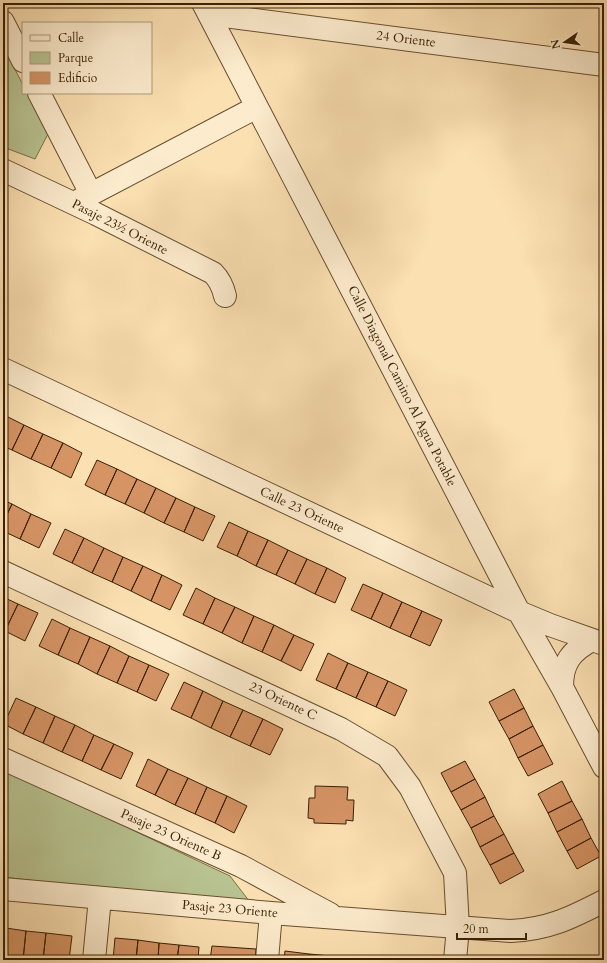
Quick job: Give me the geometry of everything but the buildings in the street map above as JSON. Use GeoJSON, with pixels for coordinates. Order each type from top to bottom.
{"type":"FeatureCollection","features":[{"type":"Feature","properties":{"kind":"street","name":"24 Oriente"},"geometry":{"type":"LineString","coordinates":[[206,8],[604,65]]}},
{"type":"Feature","properties":{"kind":"street","name":"Calle Diagonal Camino Al Agua Potable"},"geometry":{"type":"LineString","coordinates":[[206,8],[519,612],[602,760]]}},
{"type":"Feature","properties":{"kind":"street"},"geometry":{"type":"LineString","coordinates":[[3,22],[22,59]]}},
{"type":"Feature","properties":{"kind":"street"},"geometry":{"type":"LineString","coordinates":[[39,94],[82,198],[257,107]]}},
{"type":"Feature","properties":{"kind":"street","name":"Pasaje 23½ Oriente"},"geometry":{"type":"LineString","coordinates":[[3,170],[82,198],[213,273],[223,287],[225,296]]}},
{"type":"Feature","properties":{"kind":"street","name":"Calle 23 Oriente"},"geometry":{"type":"LineString","coordinates":[[3,369],[519,612],[598,642]]}},
{"type":"Feature","properties":{"kind":"street","name":"23 Oriente C"},"geometry":{"type":"LineString","coordinates":[[3,572],[341,729],[387,756],[410,787],[455,873],[458,928],[455,960]]}},
{"type":"Feature","properties":{"kind":"street"},"geometry":{"type":"LineString","coordinates":[[562,687],[564,666],[570,657],[576,650],[598,642]]}},
{"type":"Feature","properties":{"kind":"street","name":"Pasaje 23 Oriente B"},"geometry":{"type":"LineString","coordinates":[[3,759],[241,866],[337,917]]}},
{"type":"Feature","properties":{"kind":"street","name":"Pasaje 23 Oriente"},"geometry":{"type":"LineString","coordinates":[[3,889],[458,928]]}},
{"type":"Feature","properties":{"kind":"street"},"geometry":{"type":"LineString","coordinates":[[94,960],[100,898]]}},
{"type":"Feature","properties":{"kind":"street"},"geometry":{"type":"LineString","coordinates":[[458,928],[511,931],[537,929],[572,918],[604,900]]}},
{"type":"Feature","properties":{"kind":"street"},"geometry":{"type":"LineString","coordinates":[[267,960],[271,913]]}},
{"type":"Feature","properties":{"kind":"green space"},"geometry":{"type":"Polygon","coordinates":[[[3,46],[22,83],[22,94],[28,94],[48,134],[35,159],[3,147],[3,46]]]}},
{"type":"Feature","properties":{"kind":"green space"},"geometry":{"type":"Polygon","coordinates":[[[3,769],[230,876],[253,906],[3,877],[3,769]]]}}]}
